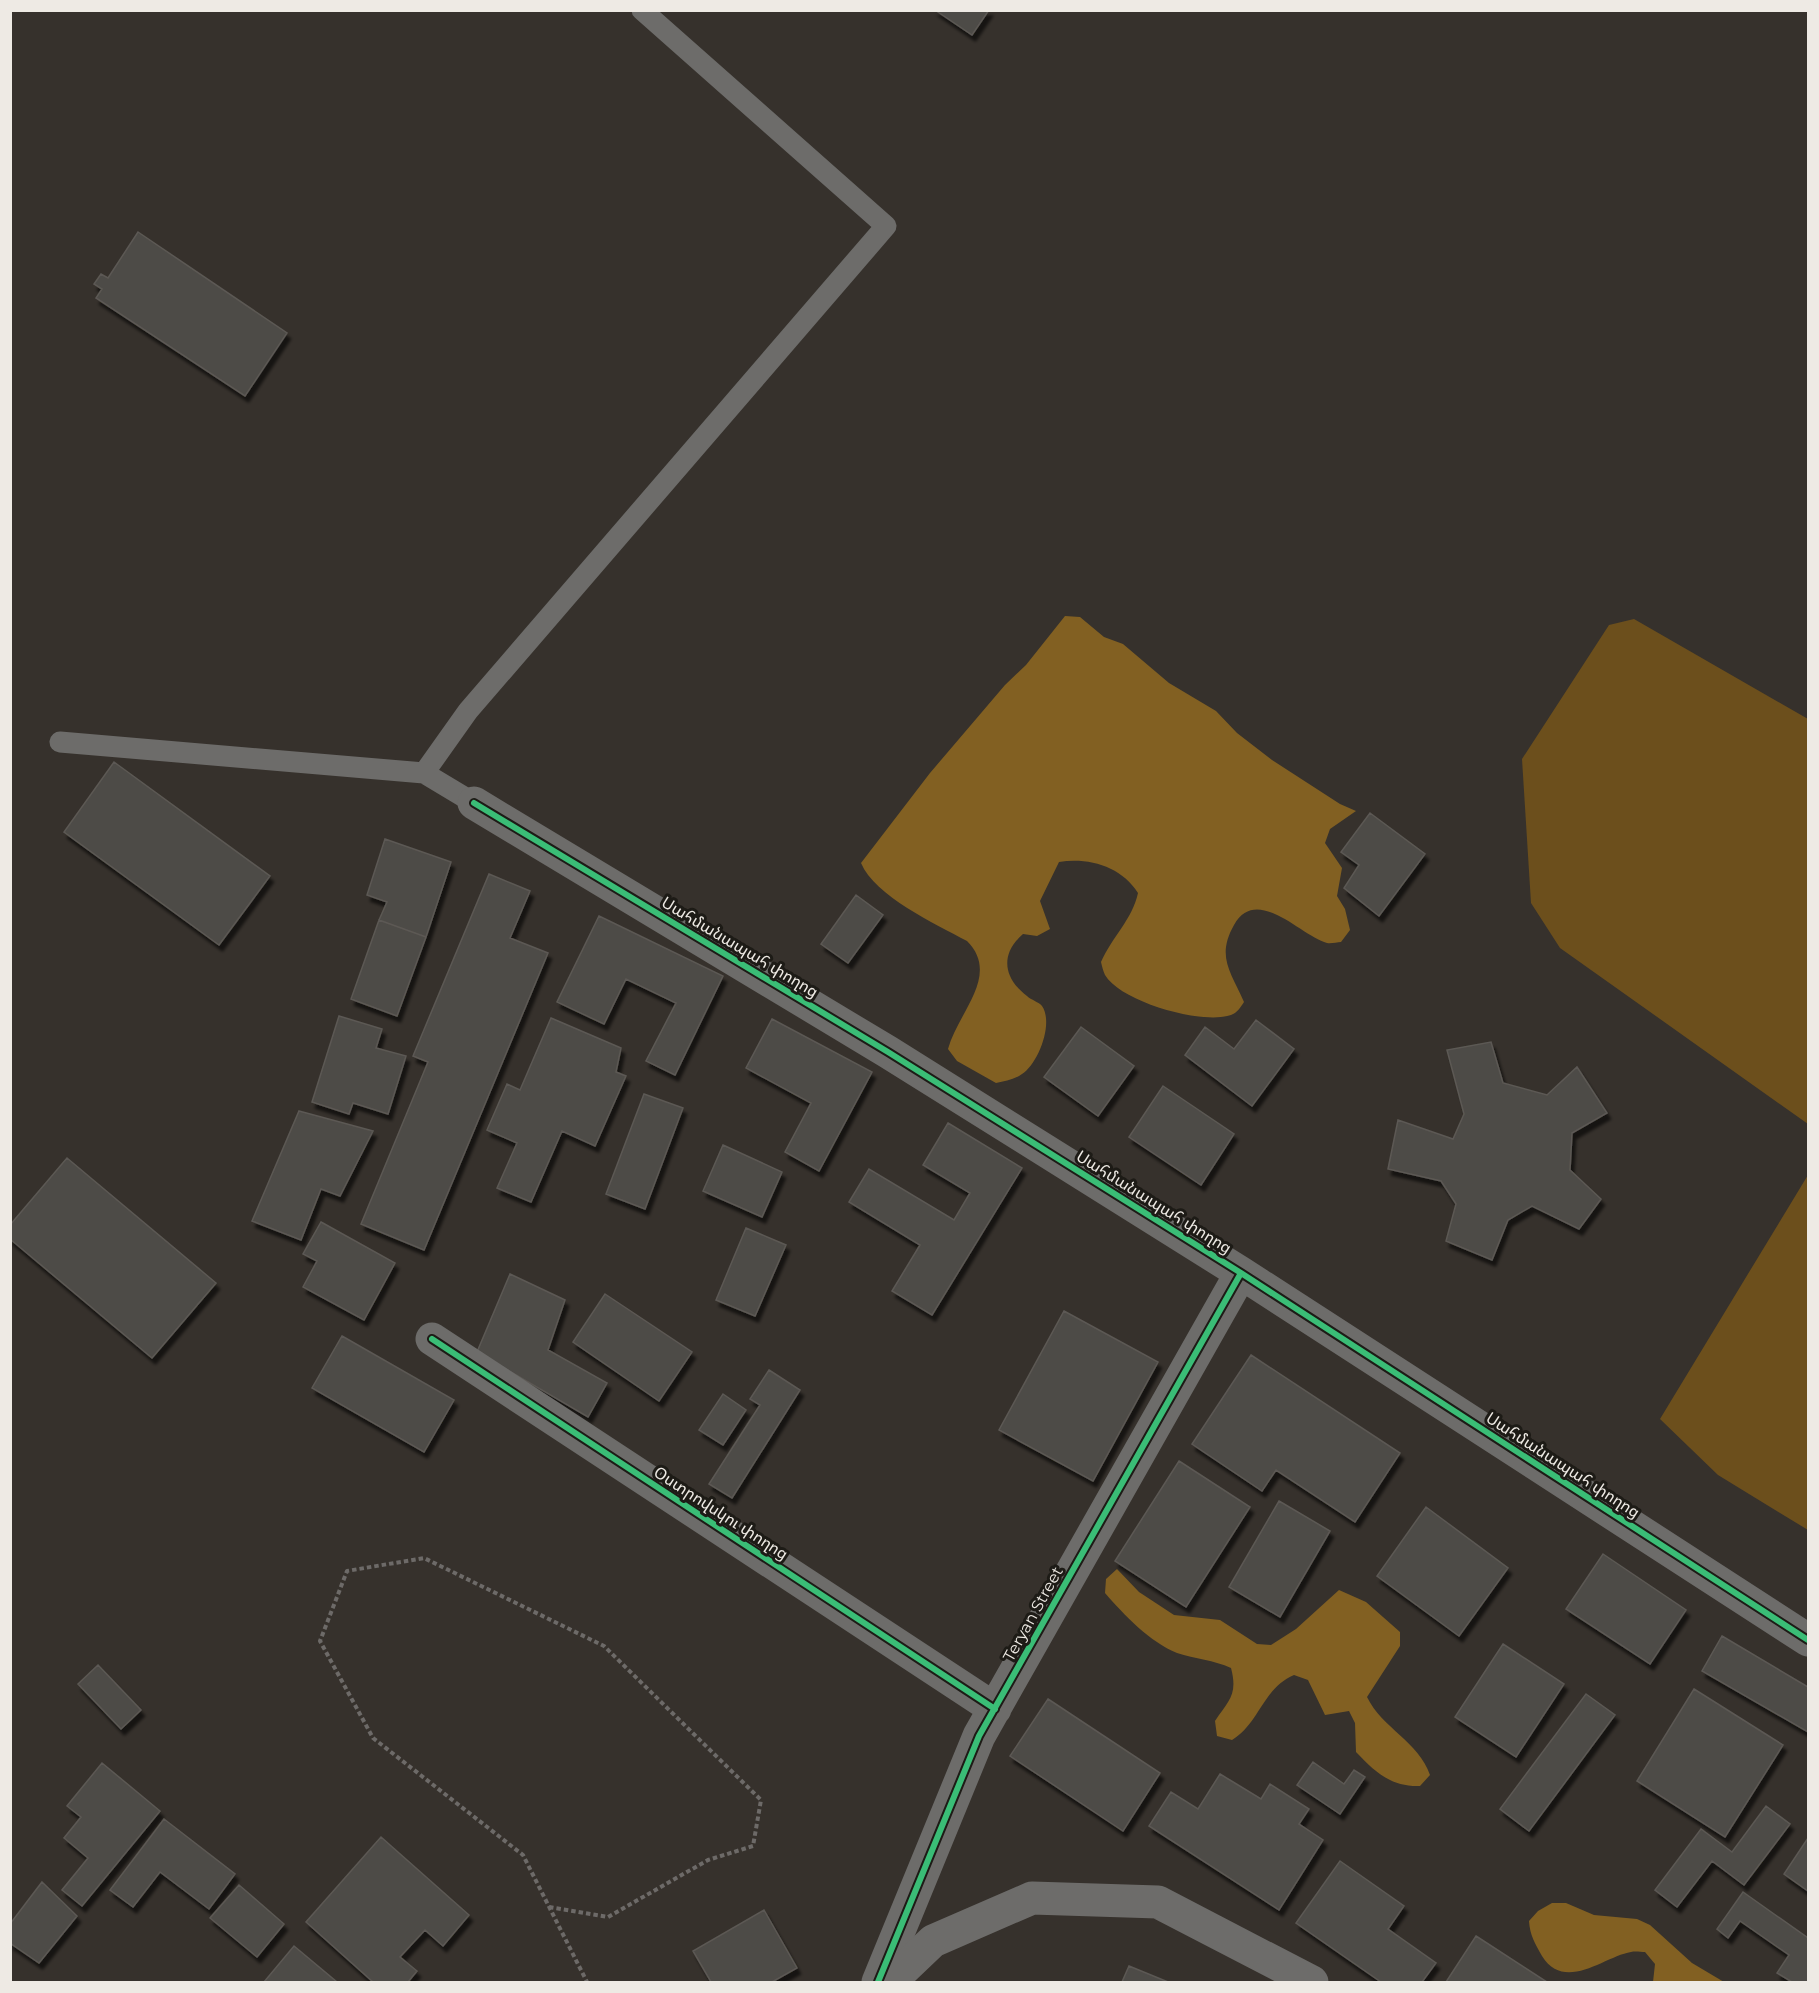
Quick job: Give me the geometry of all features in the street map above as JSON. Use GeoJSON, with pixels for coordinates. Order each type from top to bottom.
{"type":"FeatureCollection","features":[{"type":"Feature","properties":{"kind":"street","name":"Սահմանապահ փողոց"},"geometry":{"type":"LineString","coordinates":[[474,803],[888,1052],[1241,1273],[1809,1640]]}},
{"type":"Feature","properties":{"kind":"street","name":"Teryan Street"},"geometry":{"type":"LineString","coordinates":[[878,1983],[979,1736],[1241,1273]]}},
{"type":"Feature","properties":{"kind":"street","name":"Օստրովսկու փողոց"},"geometry":{"type":"LineString","coordinates":[[432,1340],[995,1709]]}},
{"type":"Feature","properties":{"kind":"street"},"geometry":{"type":"LineString","coordinates":[[890,1983],[933,1941],[1032,1898],[1158,1902],[1312,1983]]}},
{"type":"Feature","properties":{"kind":"lane"},"geometry":{"type":"LineString","coordinates":[[424,773],[468,711],[886,226],[642,10]]}},
{"type":"Feature","properties":{"kind":"lane"},"geometry":{"type":"LineString","coordinates":[[60,742],[424,773],[474,803]]}},
{"type":"Feature","properties":{"kind":"path"},"geometry":{"type":"LineString","coordinates":[[549,1907],[608,1917],[708,1860],[753,1846],[761,1800],[604,1646],[424,1558],[347,1571],[320,1641],[373,1738],[524,1855],[549,1907],[587,1983]]}},
{"type":"Feature","properties":{"kind":"shaded area"},"geometry":{"type":"Polygon","coordinates":[[[1065,616],[1080,617],[1104,637],[1123,644],[1169,683],[1216,711],[1237,733],[1272,760],[1340,804],[1356,811],[1330,829],[1325,843],[1342,868],[1337,896],[1345,909],[1350,930],[1341,942],[1329,943],[1317,939],[1280,916],[1267,911],[1255,910],[1244,914],[1234,925],[1229,936],[1226,956],[1230,973],[1244,1002],[1237,1012],[1231,1015],[1201,1017],[1183,1014],[1163,1009],[1127,994],[1114,985],[1104,973],[1101,962],[1135,903],[1138,893],[1131,884],[1114,870],[1104,866],[1082,861],[1059,862],[1040,901],[1050,929],[1037,936],[1023,934],[1011,950],[1007,966],[1013,982],[1019,989],[1042,1006],[1046,1022],[1042,1043],[1039,1053],[1028,1069],[1016,1078],[996,1083],[957,1061],[948,1049],[979,980],[980,967],[976,954],[967,941],[923,918],[892,898],[868,875],[861,863],[930,773],[1005,685],[1026,665],[1065,616]]]}},
{"type":"Feature","properties":{"kind":"shaded area"},"geometry":{"type":"Polygon","coordinates":[[[1634,619],[1808,719],[1808,1124],[1560,948],[1531,903],[1522,759],[1609,625],[1634,619]]]}},
{"type":"Feature","properties":{"kind":"shaded area"},"geometry":{"type":"Polygon","coordinates":[[[1808,1175],[1808,1530],[1718,1475],[1660,1419],[1808,1175]]]}},
{"type":"Feature","properties":{"kind":"shaded area"},"geometry":{"type":"Polygon","coordinates":[[[1117,1569],[1139,1592],[1174,1615],[1220,1620],[1257,1644],[1271,1645],[1296,1629],[1339,1590],[1366,1602],[1400,1632],[1400,1646],[1367,1697],[1382,1718],[1418,1753],[1430,1775],[1420,1786],[1410,1786],[1392,1781],[1377,1772],[1356,1752],[1355,1723],[1349,1711],[1325,1715],[1308,1680],[1294,1675],[1275,1688],[1241,1733],[1232,1740],[1217,1736],[1215,1721],[1233,1691],[1231,1668],[1177,1653],[1157,1642],[1138,1627],[1105,1593],[1106,1579],[1117,1569]]]}},
{"type":"Feature","properties":{"kind":"shaded area"},"geometry":{"type":"Polygon","coordinates":[[[1552,1903],[1566,1903],[1594,1915],[1637,1919],[1650,1925],[1692,1963],[1724,1982],[1653,1982],[1655,1964],[1645,1952],[1621,1955],[1573,1972],[1562,1972],[1551,1967],[1533,1939],[1529,1921],[1538,1911],[1552,1903]]]}},
{"type":"Feature","properties":{"kind":"building"},"geometry":{"type":"Polygon","coordinates":[[[935,10],[989,10],[972,35],[935,10]]]}},
{"type":"Feature","properties":{"kind":"building"},"geometry":{"type":"Polygon","coordinates":[[[138,232],[287,333],[245,396],[96,298],[102,289],[94,284],[101,274],[108,278],[138,232]]]}},
{"type":"Feature","properties":{"kind":"building"},"geometry":{"type":"Polygon","coordinates":[[[114,762],[270,876],[219,945],[64,832],[114,762]]]}},
{"type":"Feature","properties":{"kind":"building"},"geometry":{"type":"Polygon","coordinates":[[[1370,813],[1425,854],[1379,916],[1344,888],[1359,865],[1341,852],[1370,813]]]}},
{"type":"Feature","properties":{"kind":"building"},"geometry":{"type":"Polygon","coordinates":[[[385,839],[451,862],[426,937],[379,920],[387,902],[367,895],[385,839]]]}},
{"type":"Feature","properties":{"kind":"building"},"geometry":{"type":"Polygon","coordinates":[[[489,874],[530,891],[510,938],[548,953],[424,1250],[361,1224],[428,1062],[413,1056],[489,874]]]}},
{"type":"Feature","properties":{"kind":"building"},"geometry":{"type":"Polygon","coordinates":[[[856,895],[883,915],[848,963],[821,944],[856,895]]]}},
{"type":"Feature","properties":{"kind":"building"},"geometry":{"type":"Polygon","coordinates":[[[599,916],[723,976],[675,1075],[646,1061],[676,1003],[626,979],[604,1024],[557,1002],[599,916]]]}},
{"type":"Feature","properties":{"kind":"building"},"geometry":{"type":"Polygon","coordinates":[[[379,920],[426,937],[397,1016],[351,999],[379,920]]]}},
{"type":"Feature","properties":{"kind":"building"},"geometry":{"type":"Polygon","coordinates":[[[339,1016],[382,1029],[376,1048],[406,1056],[388,1114],[353,1103],[349,1114],[312,1102],[339,1016]]]}},
{"type":"Feature","properties":{"kind":"building"},"geometry":{"type":"Polygon","coordinates":[[[551,1018],[621,1048],[616,1072],[626,1076],[595,1146],[562,1131],[531,1202],[497,1188],[517,1143],[487,1130],[507,1084],[520,1090],[551,1018]]]}},
{"type":"Feature","properties":{"kind":"building"},"geometry":{"type":"Polygon","coordinates":[[[772,1019],[872,1072],[819,1171],[785,1152],[811,1103],[746,1068],[772,1019]]]}},
{"type":"Feature","properties":{"kind":"building"},"geometry":{"type":"Polygon","coordinates":[[[1256,1020],[1294,1049],[1252,1106],[1185,1055],[1205,1027],[1234,1049],[1256,1020]]]}},
{"type":"Feature","properties":{"kind":"building"},"geometry":{"type":"Polygon","coordinates":[[[1081,1027],[1134,1066],[1098,1116],[1044,1077],[1081,1027]]]}},
{"type":"Feature","properties":{"kind":"building"},"geometry":{"type":"Polygon","coordinates":[[[1491,1042],[1503,1083],[1547,1095],[1577,1067],[1607,1113],[1572,1133],[1570,1170],[1601,1199],[1579,1229],[1532,1206],[1508,1220],[1492,1260],[1446,1241],[1456,1204],[1441,1181],[1388,1169],[1398,1120],[1453,1139],[1464,1114],[1447,1050],[1491,1042]]]}},
{"type":"Feature","properties":{"kind":"building"},"geometry":{"type":"Polygon","coordinates":[[[1163,1086],[1234,1134],[1201,1185],[1129,1137],[1163,1086]]]}},
{"type":"Feature","properties":{"kind":"building"},"geometry":{"type":"Polygon","coordinates":[[[644,1094],[683,1108],[645,1209],[606,1194],[644,1094]]]}},
{"type":"Feature","properties":{"kind":"building"},"geometry":{"type":"Polygon","coordinates":[[[299,1111],[373,1131],[340,1196],[321,1189],[301,1240],[252,1221],[299,1111]]]}},
{"type":"Feature","properties":{"kind":"building"},"geometry":{"type":"Polygon","coordinates":[[[948,1123],[1022,1168],[932,1315],[892,1291],[920,1245],[849,1202],[869,1169],[954,1220],[970,1193],[923,1165],[948,1123]]]}},
{"type":"Feature","properties":{"kind":"building"},"geometry":{"type":"Polygon","coordinates":[[[723,1145],[782,1172],[762,1217],[703,1191],[723,1145]]]}},
{"type":"Feature","properties":{"kind":"building"},"geometry":{"type":"Polygon","coordinates":[[[67,1158],[216,1283],[152,1358],[10,1239],[10,1225],[67,1158]]]}},
{"type":"Feature","properties":{"kind":"building"},"geometry":{"type":"Polygon","coordinates":[[[321,1222],[395,1263],[364,1320],[303,1287],[317,1261],[303,1254],[321,1222]]]}},
{"type":"Feature","properties":{"kind":"building"},"geometry":{"type":"Polygon","coordinates":[[[746,1228],[786,1245],[755,1316],[716,1300],[746,1228]]]}},
{"type":"Feature","properties":{"kind":"building"},"geometry":{"type":"Polygon","coordinates":[[[510,1274],[565,1300],[548,1350],[607,1383],[588,1417],[477,1352],[510,1274]]]}},
{"type":"Feature","properties":{"kind":"building"},"geometry":{"type":"Polygon","coordinates":[[[605,1294],[692,1352],[659,1401],[573,1342],[605,1294]]]}},
{"type":"Feature","properties":{"kind":"building"},"geometry":{"type":"Polygon","coordinates":[[[1064,1311],[1158,1362],[1093,1481],[999,1430],[1064,1311]]]}},
{"type":"Feature","properties":{"kind":"building"},"geometry":{"type":"Polygon","coordinates":[[[342,1336],[454,1400],[424,1452],[312,1388],[342,1336]]]}},
{"type":"Feature","properties":{"kind":"building"},"geometry":{"type":"Polygon","coordinates":[[[1251,1355],[1400,1453],[1355,1522],[1276,1470],[1262,1491],[1192,1444],[1251,1355]]]}},
{"type":"Feature","properties":{"kind":"building"},"geometry":{"type":"Polygon","coordinates":[[[769,1370],[800,1390],[732,1498],[709,1484],[760,1405],[750,1399],[769,1370]]]}},
{"type":"Feature","properties":{"kind":"building"},"geometry":{"type":"Polygon","coordinates":[[[723,1394],[746,1410],[723,1445],[699,1430],[723,1394]]]}},
{"type":"Feature","properties":{"kind":"building"},"geometry":{"type":"Polygon","coordinates":[[[1179,1461],[1250,1507],[1186,1607],[1115,1561],[1179,1461]]]}},
{"type":"Feature","properties":{"kind":"building"},"geometry":{"type":"Polygon","coordinates":[[[1279,1501],[1330,1531],[1280,1617],[1229,1587],[1279,1501]]]}},
{"type":"Feature","properties":{"kind":"building"},"geometry":{"type":"Polygon","coordinates":[[[1426,1507],[1508,1568],[1459,1636],[1377,1576],[1426,1507]]]}},
{"type":"Feature","properties":{"kind":"building"},"geometry":{"type":"Polygon","coordinates":[[[1603,1554],[1686,1610],[1650,1664],[1566,1609],[1603,1554]]]}},
{"type":"Feature","properties":{"kind":"building"},"geometry":{"type":"Polygon","coordinates":[[[1722,1636],[1808,1687],[1808,1732],[1702,1671],[1722,1636]]]}},
{"type":"Feature","properties":{"kind":"building"},"geometry":{"type":"Polygon","coordinates":[[[1503,1644],[1564,1684],[1516,1757],[1455,1717],[1503,1644]]]}},
{"type":"Feature","properties":{"kind":"building"},"geometry":{"type":"Polygon","coordinates":[[[98,1665],[141,1710],[121,1729],[78,1684],[98,1665]]]}},
{"type":"Feature","properties":{"kind":"building"},"geometry":{"type":"Polygon","coordinates":[[[1694,1689],[1783,1745],[1725,1837],[1637,1781],[1694,1689]]]}},
{"type":"Feature","properties":{"kind":"building"},"geometry":{"type":"Polygon","coordinates":[[[1586,1694],[1615,1715],[1529,1831],[1500,1809],[1586,1694]]]}},
{"type":"Feature","properties":{"kind":"building"},"geometry":{"type":"Polygon","coordinates":[[[1048,1699],[1160,1773],[1123,1831],[1010,1756],[1048,1699]]]}},
{"type":"Feature","properties":{"kind":"building"},"geometry":{"type":"Polygon","coordinates":[[[1313,1762],[1344,1784],[1354,1770],[1365,1777],[1340,1814],[1297,1785],[1313,1762]]]}},
{"type":"Feature","properties":{"kind":"building"},"geometry":{"type":"Polygon","coordinates":[[[102,1763],[160,1811],[82,1906],[62,1890],[88,1858],[64,1838],[81,1817],[67,1806],[102,1763]]]}},
{"type":"Feature","properties":{"kind":"building"},"geometry":{"type":"Polygon","coordinates":[[[1220,1774],[1261,1799],[1270,1784],[1309,1809],[1299,1824],[1323,1840],[1279,1910],[1149,1826],[1171,1792],[1198,1809],[1220,1774]]]}},
{"type":"Feature","properties":{"kind":"building"},"geometry":{"type":"Polygon","coordinates":[[[1766,1806],[1790,1824],[1744,1885],[1712,1861],[1677,1907],[1655,1890],[1701,1829],[1732,1852],[1766,1806]]]}},
{"type":"Feature","properties":{"kind":"building"},"geometry":{"type":"Polygon","coordinates":[[[164,1819],[235,1874],[209,1909],[160,1872],[133,1907],[110,1890],[164,1819]]]}},
{"type":"Feature","properties":{"kind":"building"},"geometry":{"type":"Polygon","coordinates":[[[381,1837],[469,1915],[443,1946],[425,1930],[400,1957],[417,1971],[408,1982],[373,1982],[306,1922],[381,1837]]]}},
{"type":"Feature","properties":{"kind":"building"},"geometry":{"type":"Polygon","coordinates":[[[1808,1838],[1808,1891],[1784,1874],[1808,1838]]]}},
{"type":"Feature","properties":{"kind":"building"},"geometry":{"type":"Polygon","coordinates":[[[1340,1861],[1404,1906],[1388,1929],[1436,1963],[1422,1982],[1381,1982],[1296,1923],[1340,1861]]]}},
{"type":"Feature","properties":{"kind":"building"},"geometry":{"type":"Polygon","coordinates":[[[42,1882],[77,1916],[39,1963],[10,1943],[10,1924],[42,1882]]]}},
{"type":"Feature","properties":{"kind":"building"},"geometry":{"type":"Polygon","coordinates":[[[239,1885],[284,1924],[257,1957],[210,1918],[239,1885]]]}},
{"type":"Feature","properties":{"kind":"building"},"geometry":{"type":"Polygon","coordinates":[[[1743,1892],[1808,1938],[1808,1982],[1792,1982],[1777,1973],[1789,1955],[1740,1921],[1728,1938],[1717,1929],[1743,1892]]]}},
{"type":"Feature","properties":{"kind":"building"},"geometry":{"type":"Polygon","coordinates":[[[764,1910],[797,1968],[772,1982],[711,1982],[693,1951],[764,1910]]]}},
{"type":"Feature","properties":{"kind":"building"},"geometry":{"type":"Polygon","coordinates":[[[1476,1936],[1547,1982],[1446,1982],[1476,1936]]]}},
{"type":"Feature","properties":{"kind":"building"},"geometry":{"type":"Polygon","coordinates":[[[294,1946],[337,1982],[264,1982],[294,1946]]]}},
{"type":"Feature","properties":{"kind":"building"},"geometry":{"type":"Polygon","coordinates":[[[1129,1966],[1168,1982],[1122,1982],[1129,1966]]]}},
{"type":"Feature","properties":{"kind":"cycle path"},"geometry":{"type":"LineString","coordinates":[[474,803],[888,1052],[1241,1273],[1808,1640]]}},
{"type":"Feature","properties":{"kind":"cycle path"},"geometry":{"type":"LineString","coordinates":[[878,1982],[979,1736],[1241,1273]]}},
{"type":"Feature","properties":{"kind":"cycle path"},"geometry":{"type":"LineString","coordinates":[[432,1339],[995,1709]]}}]}
